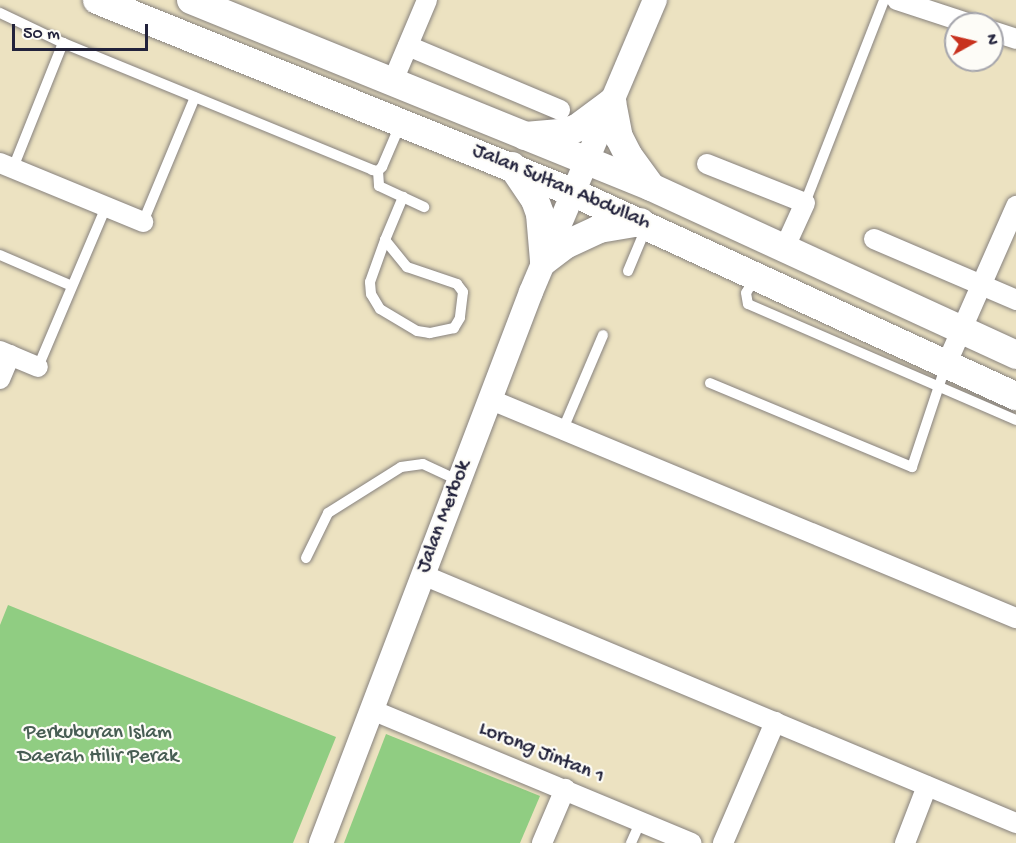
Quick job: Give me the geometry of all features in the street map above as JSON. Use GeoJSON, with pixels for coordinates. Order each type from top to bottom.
{"type":"FeatureCollection","features":[{"type":"Feature","properties":{"kind":"main road","name":"Jalan Sultan Abdullah"},"geometry":{"type":"LineString","coordinates":[[98,0],[512,166],[644,223],[756,276],[943,376],[1016,396]]}},
{"type":"Feature","properties":{"kind":"main road","name":"Jalan Sultan Abdullah"},"geometry":{"type":"LineString","coordinates":[[191,0],[520,136],[651,187],[1016,355]]}},
{"type":"Feature","properties":{"kind":"main road"},"geometry":{"type":"LineString","coordinates":[[520,136],[563,133],[577,128],[612,102],[619,137],[628,155],[651,187]]}},
{"type":"Feature","properties":{"kind":"main road"},"geometry":{"type":"LineString","coordinates":[[512,166],[535,200],[540,213],[544,261]]}},
{"type":"Feature","properties":{"kind":"main road"},"geometry":{"type":"LineString","coordinates":[[544,261],[565,245],[591,232],[644,223]]}},
{"type":"Feature","properties":{"kind":"street"},"geometry":{"type":"LineString","coordinates":[[392,83],[428,0]]}},
{"type":"Feature","properties":{"kind":"street","name":"Jalan Merbok"},"geometry":{"type":"LineString","coordinates":[[321,843],[489,399],[544,261],[655,0]]}},
{"type":"Feature","properties":{"kind":"street"},"geometry":{"type":"LineString","coordinates":[[897,0],[944,15]]}},
{"type":"Feature","properties":{"kind":"street"},"geometry":{"type":"LineString","coordinates":[[408,46],[560,110]]}},
{"type":"Feature","properties":{"kind":"street"},"geometry":{"type":"LineString","coordinates":[[707,164],[805,203],[784,249]]}},
{"type":"Feature","properties":{"kind":"street"},"geometry":{"type":"LineString","coordinates":[[6,166],[143,222]]}},
{"type":"Feature","properties":{"kind":"street"},"geometry":{"type":"LineString","coordinates":[[943,376],[1015,212]]}},
{"type":"Feature","properties":{"kind":"street"},"geometry":{"type":"LineString","coordinates":[[874,239],[1016,300]]}},
{"type":"Feature","properties":{"kind":"street"},"geometry":{"type":"LineString","coordinates":[[0,379],[5,353],[38,367]]}},
{"type":"Feature","properties":{"kind":"street"},"geometry":{"type":"LineString","coordinates":[[489,399],[1016,618]]}},
{"type":"Feature","properties":{"kind":"street"},"geometry":{"type":"LineString","coordinates":[[423,575],[1016,823]]}},
{"type":"Feature","properties":{"kind":"street","name":"Lorong Jintan 1"},"geometry":{"type":"LineString","coordinates":[[372,710],[691,843]]}},
{"type":"Feature","properties":{"kind":"street"},"geometry":{"type":"LineString","coordinates":[[723,843],[775,722]]}},
{"type":"Feature","properties":{"kind":"street"},"geometry":{"type":"LineString","coordinates":[[905,843],[927,786]]}},
{"type":"Feature","properties":{"kind":"street"},"geometry":{"type":"LineString","coordinates":[[542,843],[565,789]]}},
{"type":"Feature","properties":{"kind":"lane"},"geometry":{"type":"LineString","coordinates":[[805,203],[884,0]]}},
{"type":"Feature","properties":{"kind":"lane"},"geometry":{"type":"LineString","coordinates":[[0,14],[63,44],[378,171]]}},
{"type":"Feature","properties":{"kind":"lane"},"geometry":{"type":"LineString","coordinates":[[6,166],[63,44]]}},
{"type":"Feature","properties":{"kind":"lane"},"geometry":{"type":"LineString","coordinates":[[143,222],[195,98]]}},
{"type":"Feature","properties":{"kind":"lane"},"geometry":{"type":"LineString","coordinates":[[401,122],[382,167],[378,171],[379,186],[424,207]]}},
{"type":"Feature","properties":{"kind":"lane"},"geometry":{"type":"LineString","coordinates":[[386,240],[407,267],[457,284],[463,292],[460,318],[454,328],[430,333],[417,331],[380,309],[371,294],[370,282],[386,240],[403,196]]}},
{"type":"Feature","properties":{"kind":"lane"},"geometry":{"type":"LineString","coordinates":[[38,367],[106,207]]}},
{"type":"Feature","properties":{"kind":"lane"},"geometry":{"type":"LineString","coordinates":[[628,271],[644,223]]}},
{"type":"Feature","properties":{"kind":"lane"},"geometry":{"type":"LineString","coordinates":[[0,255],[72,286]]}},
{"type":"Feature","properties":{"kind":"lane"},"geometry":{"type":"LineString","coordinates":[[563,429],[603,335]]}},
{"type":"Feature","properties":{"kind":"lane"},"geometry":{"type":"LineString","coordinates":[[710,382],[912,467],[943,376],[1016,420]]}},
{"type":"Feature","properties":{"kind":"lane"},"geometry":{"type":"LineString","coordinates":[[306,558],[328,513],[401,467],[423,464],[458,480]]}},
{"type":"Feature","properties":{"kind":"lane"},"geometry":{"type":"LineString","coordinates":[[631,843],[641,821]]}},
{"type":"Feature","properties":{"kind":"green space","name":"Perkuburan Islam Daerah Hilir Perak"},"geometry":{"type":"Polygon","coordinates":[[[8,605],[336,737],[293,843],[0,843],[0,625],[8,605]]]}},
{"type":"Feature","properties":{"kind":"green space"},"geometry":{"type":"Polygon","coordinates":[[[386,734],[540,796],[520,843],[344,843],[386,734]]]}}]}
